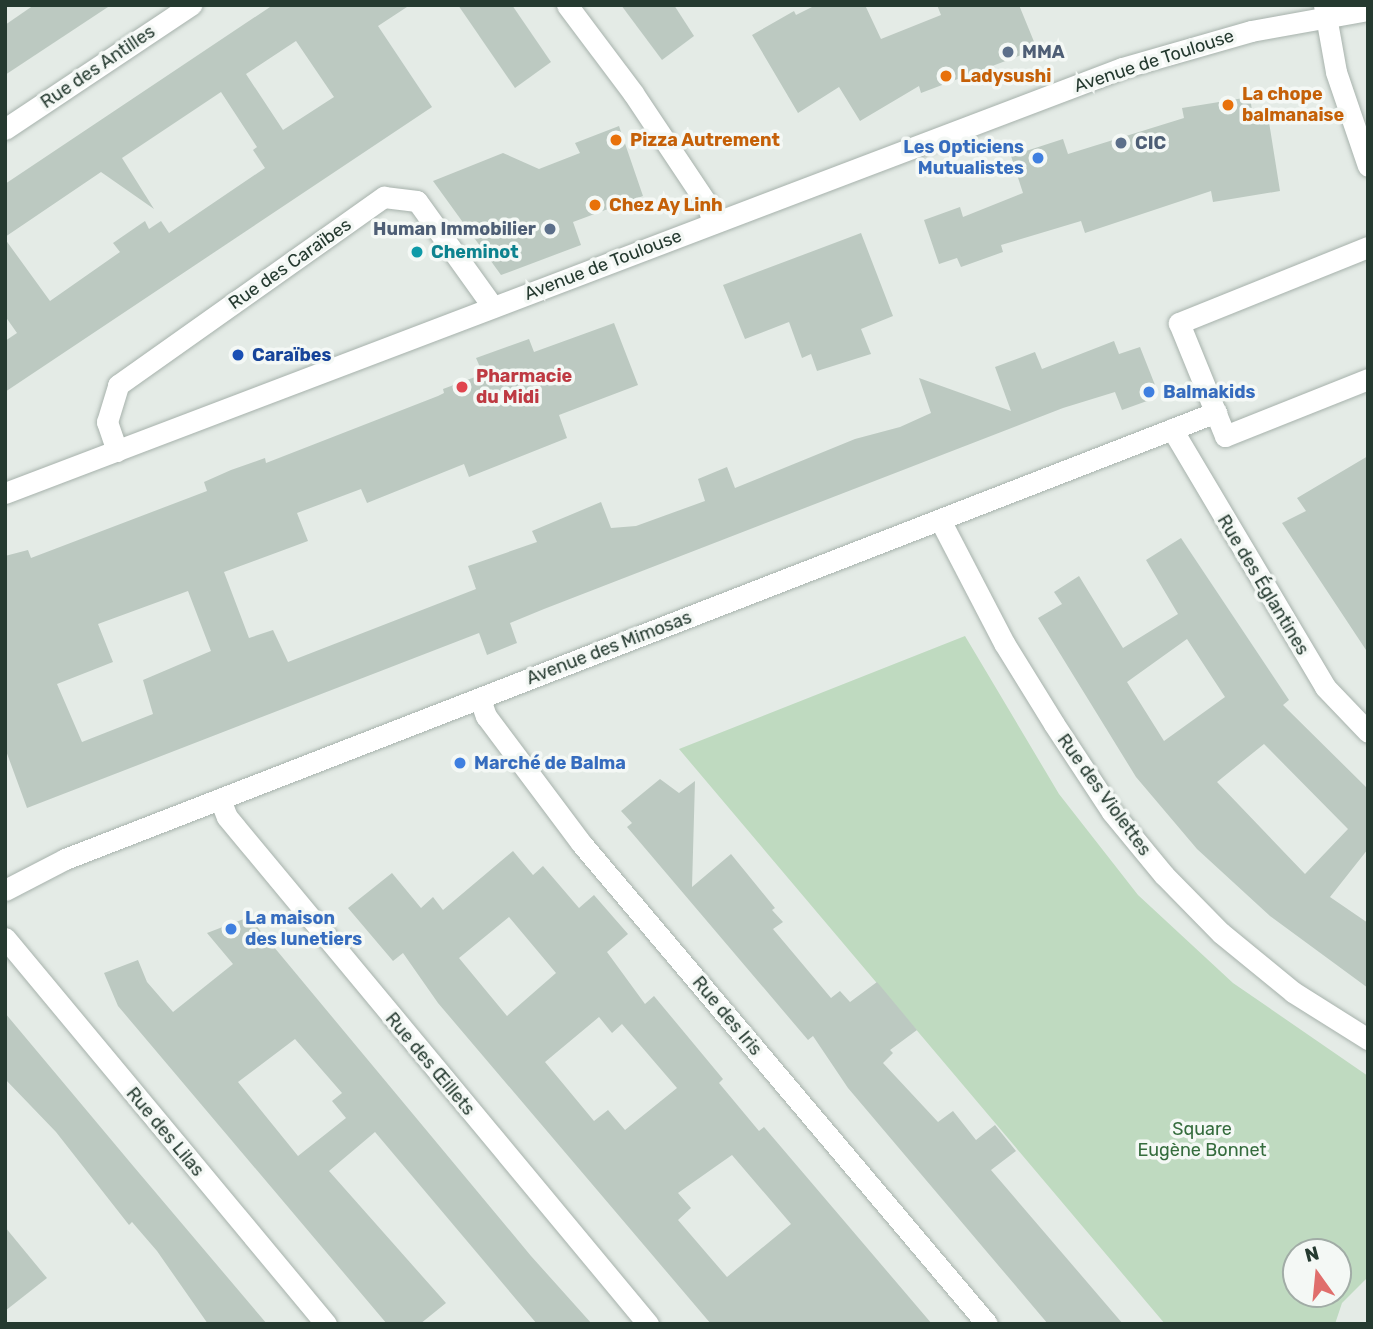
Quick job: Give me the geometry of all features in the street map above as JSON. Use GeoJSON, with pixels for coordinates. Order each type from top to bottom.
{"type":"FeatureCollection","features":[{"type":"Feature","properties":{"kind":"street","name":"Rue des Antilles"},"geometry":{"type":"LineString","coordinates":[[5,129],[191,5]]}},
{"type":"Feature","properties":{"kind":"street"},"geometry":{"type":"LineString","coordinates":[[567,5],[633,93],[707,204],[713,223]]}},
{"type":"Feature","properties":{"kind":"street"},"geometry":{"type":"LineString","coordinates":[[1325,10],[1336,72],[1368,166]]}},
{"type":"Feature","properties":{"kind":"street","name":"Avenue de Toulouse"},"geometry":{"type":"LineString","coordinates":[[5,493],[1122,68],[1325,10],[1368,10]]}},
{"type":"Feature","properties":{"kind":"street","name":"Rue des Caraïbes"},"geometry":{"type":"LineString","coordinates":[[117,451],[107,422],[118,385],[384,197],[417,201],[493,307]]}},
{"type":"Feature","properties":{"kind":"street"},"geometry":{"type":"LineString","coordinates":[[1368,247],[1179,323],[1225,436],[1368,379]]}},
{"type":"Feature","properties":{"kind":"street","name":"Avenue des Mimosas"},"geometry":{"type":"LineString","coordinates":[[5,890],[65,859],[1216,412]]}},
{"type":"Feature","properties":{"kind":"street","name":"Rue des Églantines"},"geometry":{"type":"LineString","coordinates":[[1172,429],[1325,687],[1368,732]]}},
{"type":"Feature","properties":{"kind":"street","name":"Rue des Violettes"},"geometry":{"type":"LineString","coordinates":[[940,520],[1004,643],[1054,724],[1112,812],[1164,876],[1221,933],[1293,992],[1368,1040]]}},
{"type":"Feature","properties":{"kind":"street","name":"Rue des Iris"},"geometry":{"type":"LineString","coordinates":[[480,699],[486,716],[581,843],[987,1324]]}},
{"type":"Feature","properties":{"kind":"street","name":"Rue des Œillets"},"geometry":{"type":"LineString","coordinates":[[220,799],[227,817],[648,1324]]}},
{"type":"Feature","properties":{"kind":"street","name":"Rue des Lilas"},"geometry":{"type":"LineString","coordinates":[[5,938],[326,1324]]}},
{"type":"Feature","properties":{"kind":"green space","name":"Square Eugène Bonnet"},"geometry":{"type":"Polygon","coordinates":[[[965,636],[1059,794],[1138,895],[1233,983],[1368,1076],[1368,1277],[1352,1293],[1352,1238],[1282,1238],[1282,1308],[1340,1308],[1335,1324],[1165,1324],[679,749],[965,636]]]}},
{"type":"Feature","properties":{"kind":"building"},"geometry":{"type":"Polygon","coordinates":[[[34,5],[111,5],[5,75],[5,25],[34,5]]]}},
{"type":"Feature","properties":{"kind":"building"},"geometry":{"type":"Polygon","coordinates":[[[273,5],[410,5],[378,26],[432,107],[5,392],[5,341],[17,333],[5,316],[5,239],[50,301],[120,252],[113,243],[145,221],[149,229],[161,221],[169,233],[265,168],[253,150],[257,147],[221,92],[122,158],[154,209],[101,172],[5,237],[5,184],[273,5]],[[296,41],[246,74],[283,130],[334,97],[296,41]]]}},
{"type":"Feature","properties":{"kind":"building"},"geometry":{"type":"Polygon","coordinates":[[[458,5],[512,5],[551,62],[515,88],[458,5]]]}},
{"type":"Feature","properties":{"kind":"building"},"geometry":{"type":"Polygon","coordinates":[[[621,5],[674,5],[694,36],[662,60],[621,5]]]}},
{"type":"Feature","properties":{"kind":"building"},"geometry":{"type":"Polygon","coordinates":[[[816,5],[865,5],[881,39],[941,15],[937,5],[1019,5],[1037,49],[921,93],[919,86],[860,121],[839,87],[798,113],[752,35],[794,11],[796,15],[816,5]]]}},
{"type":"Feature","properties":{"kind":"building"},"geometry":{"type":"Polygon","coordinates":[[[1250,97],[1254,124],[1269,122],[1280,191],[1213,202],[1211,191],[1085,233],[1081,221],[1001,245],[1003,252],[961,267],[957,258],[939,264],[924,220],[960,207],[963,217],[1023,193],[1011,156],[1063,139],[1068,154],[1184,118],[1182,108],[1250,97]]]}},
{"type":"Feature","properties":{"kind":"building"},"geometry":{"type":"Polygon","coordinates":[[[619,126],[643,196],[573,222],[581,245],[501,275],[433,181],[503,153],[539,169],[580,153],[575,143],[619,126]]]}},
{"type":"Feature","properties":{"kind":"building"},"geometry":{"type":"Polygon","coordinates":[[[861,233],[893,316],[861,329],[871,354],[817,371],[811,354],[802,358],[789,322],[745,339],[723,285],[861,233]]]}},
{"type":"Feature","properties":{"kind":"building"},"geometry":{"type":"Polygon","coordinates":[[[614,323],[638,385],[559,415],[567,438],[469,477],[464,464],[367,503],[361,489],[297,513],[308,541],[224,572],[249,638],[273,630],[288,662],[476,589],[468,566],[537,542],[532,531],[601,502],[611,528],[636,526],[705,501],[698,479],[727,467],[735,488],[855,439],[900,427],[931,413],[919,378],[1011,411],[995,367],[1035,352],[1042,369],[1114,341],[1119,354],[1140,347],[1155,385],[1147,401],[1122,410],[1115,392],[1063,408],[544,609],[510,623],[517,643],[487,655],[479,633],[27,808],[5,748],[5,556],[28,550],[31,558],[207,491],[204,482],[231,470],[265,458],[266,463],[438,396],[444,393],[443,389],[483,374],[476,358],[529,339],[534,352],[614,323]],[[188,591],[98,624],[113,662],[57,684],[82,742],[153,714],[143,680],[211,651],[188,591]]]}},
{"type":"Feature","properties":{"kind":"building"},"geometry":{"type":"Polygon","coordinates":[[[1368,456],[1368,653],[1282,523],[1306,511],[1297,498],[1368,456]]]}},
{"type":"Feature","properties":{"kind":"building"},"geometry":{"type":"Polygon","coordinates":[[[1181,538],[1289,700],[1283,705],[1368,789],[1368,849],[1330,897],[1368,923],[1368,988],[1270,916],[1197,849],[1136,777],[1038,618],[1062,604],[1054,592],[1079,576],[1123,648],[1178,614],[1146,560],[1181,538]],[[1187,639],[1127,682],[1164,741],[1225,697],[1187,639]],[[1264,744],[1217,782],[1305,874],[1348,829],[1264,744]]]}},
{"type":"Feature","properties":{"kind":"building"},"geometry":{"type":"Polygon","coordinates":[[[660,779],[679,793],[695,781],[692,887],[731,854],[775,908],[772,910],[783,922],[773,929],[831,998],[840,991],[850,1002],[877,982],[917,1030],[890,1050],[893,1053],[883,1063],[938,1122],[953,1111],[976,1140],[995,1125],[1016,1151],[991,1170],[1123,1324],[1048,1324],[848,1088],[813,1036],[808,1040],[627,827],[632,823],[621,811],[660,779]]]}},
{"type":"Feature","properties":{"kind":"building"},"geometry":{"type":"Polygon","coordinates":[[[513,851],[533,875],[543,866],[579,908],[594,895],[628,934],[607,952],[645,1004],[654,996],[723,1079],[719,1083],[759,1131],[764,1127],[932,1324],[711,1324],[438,1003],[403,953],[393,961],[348,908],[392,873],[421,908],[433,897],[443,910],[513,851]],[[509,917],[459,958],[507,1016],[556,973],[509,917]],[[599,1017],[545,1062],[594,1121],[608,1110],[625,1130],[677,1088],[622,1024],[612,1033],[599,1017]],[[732,1155],[678,1193],[691,1208],[678,1220],[727,1277],[791,1224],[732,1155]]]}},
{"type":"Feature","properties":{"kind":"building"},"geometry":{"type":"Polygon","coordinates":[[[249,917],[531,1256],[592,1324],[537,1324],[375,1132],[329,1171],[446,1303],[420,1324],[387,1324],[118,1006],[104,973],[138,960],[147,982],[173,1012],[233,964],[207,933],[249,917]],[[295,1039],[238,1082],[298,1156],[346,1118],[332,1101],[342,1093],[295,1039]]]}},
{"type":"Feature","properties":{"kind":"building"},"geometry":{"type":"Polygon","coordinates":[[[5,1013],[267,1324],[208,1324],[157,1251],[132,1222],[129,1225],[56,1132],[5,1079],[5,1013]]]}},
{"type":"Feature","properties":{"kind":"building"},"geometry":{"type":"Polygon","coordinates":[[[5,1227],[47,1278],[5,1311],[5,1227]]]}},
{"type":"Feature","properties":{"kind":"place","name":"MMA"},"geometry":{"type":"Point","coordinates":[1008,52]}},
{"type":"Feature","properties":{"kind":"place","name":"Ladysushi"},"geometry":{"type":"Point","coordinates":[946,76]}},
{"type":"Feature","properties":{"kind":"place","name":"La chope balmanaise"},"geometry":{"type":"Point","coordinates":[1228,105]}},
{"type":"Feature","properties":{"kind":"place","name":"Pizza Autrement"},"geometry":{"type":"Point","coordinates":[616,140]}},
{"type":"Feature","properties":{"kind":"place","name":"CIC"},"geometry":{"type":"Point","coordinates":[1121,143]}},
{"type":"Feature","properties":{"kind":"place","name":"Les Opticiens Mutualistes"},"geometry":{"type":"Point","coordinates":[1038,158]}},
{"type":"Feature","properties":{"kind":"place","name":"Chez Ay Linh"},"geometry":{"type":"Point","coordinates":[595,205]}},
{"type":"Feature","properties":{"kind":"place","name":"Human Immobilier"},"geometry":{"type":"Point","coordinates":[550,229]}},
{"type":"Feature","properties":{"kind":"place","name":"Cheminot"},"geometry":{"type":"Point","coordinates":[417,252]}},
{"type":"Feature","properties":{"kind":"place","name":"Caraïbes"},"geometry":{"type":"Point","coordinates":[238,355]}},
{"type":"Feature","properties":{"kind":"place","name":"Pharmacie du Midi"},"geometry":{"type":"Point","coordinates":[462,387]}},
{"type":"Feature","properties":{"kind":"place","name":"Balmakids"},"geometry":{"type":"Point","coordinates":[1149,392]}},
{"type":"Feature","properties":{"kind":"place","name":"Marché de Balma"},"geometry":{"type":"Point","coordinates":[460,763]}},
{"type":"Feature","properties":{"kind":"place","name":"La maison des lunetiers"},"geometry":{"type":"Point","coordinates":[231,929]}}]}
